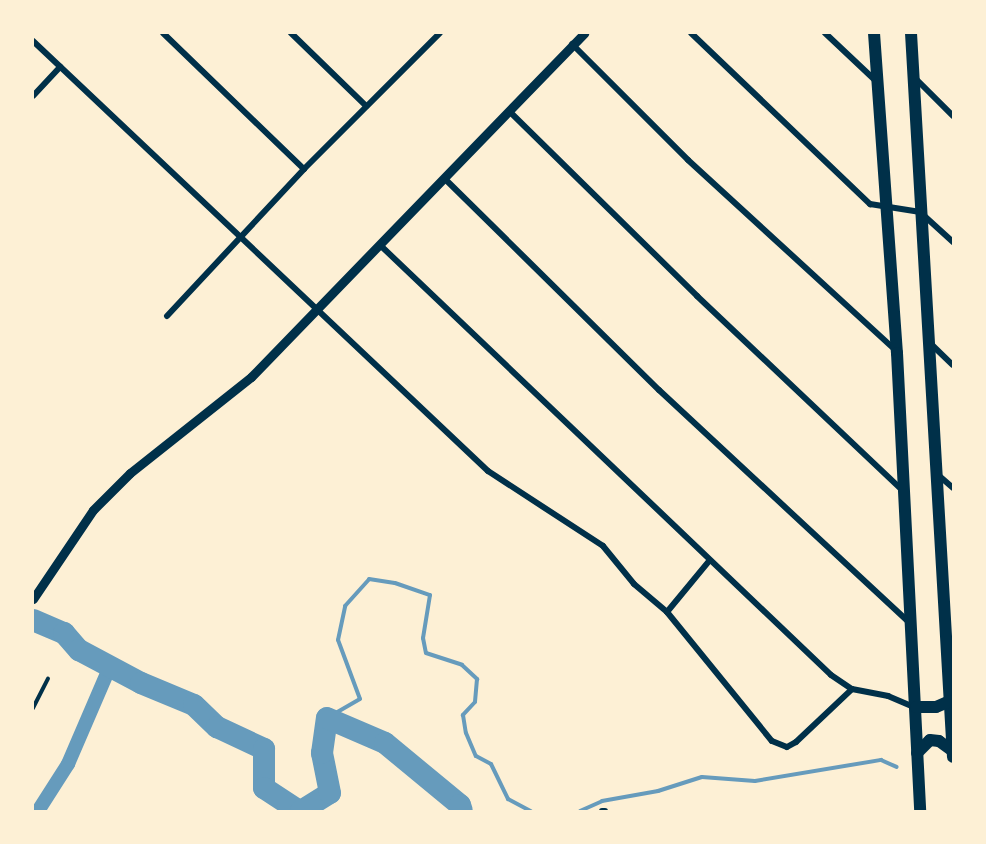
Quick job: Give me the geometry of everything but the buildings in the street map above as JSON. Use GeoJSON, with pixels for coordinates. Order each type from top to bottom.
{"type":"FeatureCollection","features":[{"type":"Feature","properties":{"kind":"main road"},"geometry":{"type":"LineString","coordinates":[[874,33],[897,352],[920,811]]}},
{"type":"Feature","properties":{"kind":"main road"},"geometry":{"type":"LineString","coordinates":[[911,33],[937,473],[949,606],[953,757]]}},
{"type":"Feature","properties":{"kind":"main road"},"geometry":{"type":"LineString","coordinates":[[915,707],[936,707],[950,701]]}},
{"type":"Feature","properties":{"kind":"main road"},"geometry":{"type":"LineString","coordinates":[[917,753],[930,740],[939,741],[953,751]]}},
{"type":"Feature","properties":{"kind":"street"},"geometry":{"type":"LineString","coordinates":[[163,33],[304,169]]}},
{"type":"Feature","properties":{"kind":"street"},"geometry":{"type":"LineString","coordinates":[[291,33],[366,106]]}},
{"type":"Feature","properties":{"kind":"street"},"geometry":{"type":"LineString","coordinates":[[426,33],[433,40]]}},
{"type":"Feature","properties":{"kind":"street"},"geometry":{"type":"LineString","coordinates":[[168,316],[241,241],[304,169],[440,33]]}},
{"type":"Feature","properties":{"kind":"street"},"geometry":{"type":"LineString","coordinates":[[33,599],[93,510],[130,473],[251,377],[584,33]]}},
{"type":"Feature","properties":{"kind":"street"},"geometry":{"type":"LineString","coordinates":[[691,33],[870,204],[886,209],[920,212],[953,242]]}},
{"type":"Feature","properties":{"kind":"street"},"geometry":{"type":"LineString","coordinates":[[825,33],[878,84]]}},
{"type":"Feature","properties":{"kind":"street"},"geometry":{"type":"LineString","coordinates":[[33,41],[316,312],[488,471],[603,546],[634,584],[667,612],[765,735],[780,746],[796,742],[852,689]]}},
{"type":"Feature","properties":{"kind":"street"},"geometry":{"type":"LineString","coordinates":[[572,45],[688,160],[897,352]]}},
{"type":"Feature","properties":{"kind":"street"},"geometry":{"type":"LineString","coordinates":[[33,96],[60,67]]}},
{"type":"Feature","properties":{"kind":"street"},"geometry":{"type":"LineString","coordinates":[[913,77],[953,116]]}},
{"type":"Feature","properties":{"kind":"street"},"geometry":{"type":"LineString","coordinates":[[509,111],[904,492]]}},
{"type":"Feature","properties":{"kind":"street"},"geometry":{"type":"LineString","coordinates":[[444,178],[659,390],[911,624]]}},
{"type":"Feature","properties":{"kind":"street"},"geometry":{"type":"LineString","coordinates":[[380,245],[809,656],[852,689],[888,696],[915,707]]}},
{"type":"Feature","properties":{"kind":"street"},"geometry":{"type":"LineString","coordinates":[[930,344],[953,364]]}},
{"type":"Feature","properties":{"kind":"street"},"geometry":{"type":"LineString","coordinates":[[937,473],[953,488]]}},
{"type":"Feature","properties":{"kind":"street"},"geometry":{"type":"LineString","coordinates":[[667,612],[709,561]]}},
{"type":"Feature","properties":{"kind":"lane"},"geometry":{"type":"LineString","coordinates":[[33,708],[48,679]]}},
{"type":"Feature","properties":{"kind":"waterway"},"geometry":{"type":"LineString","coordinates":[[327,718],[360,699],[338,640],[345,606],[369,579],[395,583],[430,595],[423,638],[426,653],[462,665],[477,679],[475,702],[463,715],[466,733],[476,756],[491,764],[508,799],[531,811]]}},
{"type":"Feature","properties":{"kind":"waterway"},"geometry":{"type":"LineString","coordinates":[[33,620],[64,633],[79,650],[141,683],[194,705],[217,727],[264,749],[264,788],[299,811]]}},
{"type":"Feature","properties":{"kind":"waterway"},"geometry":{"type":"LineString","coordinates":[[38,811],[68,764],[111,664]]}},
{"type":"Feature","properties":{"kind":"waterway"},"geometry":{"type":"LineString","coordinates":[[301,811],[330,793],[322,753],[327,718],[385,743],[460,805],[462,811]]}},
{"type":"Feature","properties":{"kind":"waterway"},"geometry":{"type":"LineString","coordinates":[[580,811],[602,801],[658,791],[702,777],[755,781],[881,760],[897,767]]}}]}
